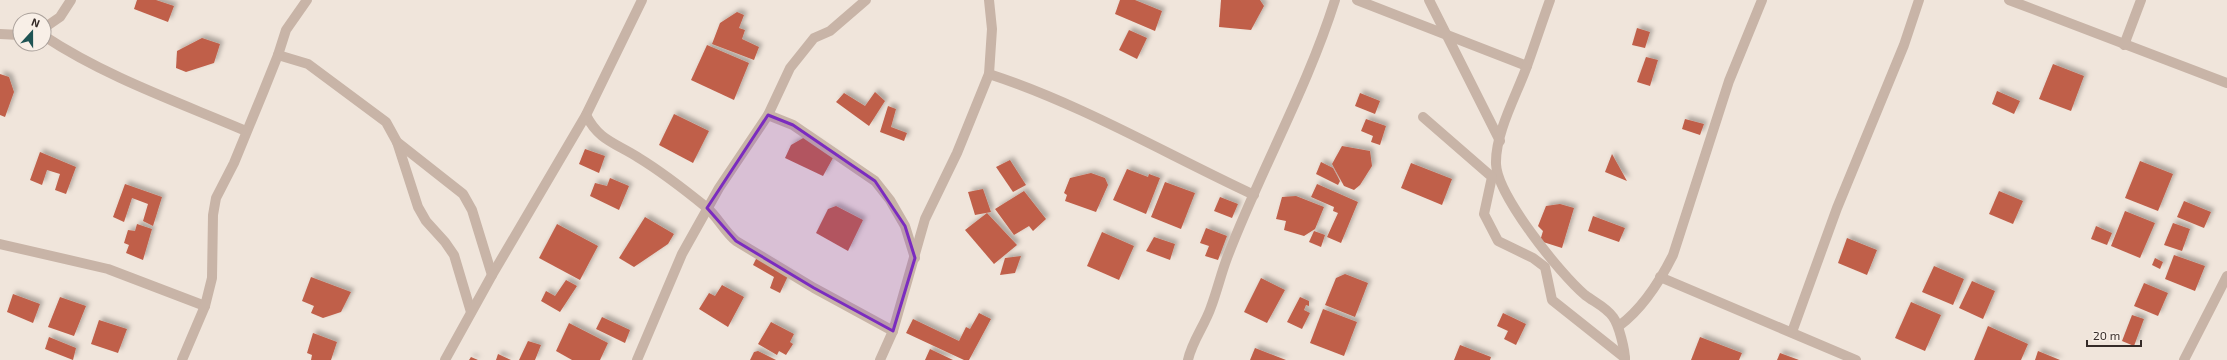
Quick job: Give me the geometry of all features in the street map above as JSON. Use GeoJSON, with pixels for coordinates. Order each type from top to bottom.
{"type":"FeatureCollection","features":[{"type":"Feature","properties":{"kind":"street"},"geometry":{"type":"LineString","coordinates":[[52,22],[60,17],[71,0]]}},
{"type":"Feature","properties":{"kind":"street"},"geometry":{"type":"LineString","coordinates":[[182,360],[205,306],[212,278],[214,207],[278,55],[286,30],[307,0]]}},
{"type":"Feature","properties":{"kind":"street"},"geometry":{"type":"LineString","coordinates":[[445,360],[492,275],[586,115],[642,0]]}},
{"type":"Feature","properties":{"kind":"street"},"geometry":{"type":"LineString","coordinates":[[637,360],[682,254],[707,208],[768,114],[790,68],[802,50],[814,38],[830,30],[866,0]]}},
{"type":"Feature","properties":{"kind":"street"},"geometry":{"type":"LineString","coordinates":[[880,360],[893,331],[925,219],[957,153],[989,74],[992,29],[989,0]]}},
{"type":"Feature","properties":{"kind":"street"},"geometry":{"type":"LineString","coordinates":[[1189,359],[1211,308],[1227,257],[1322,39],[1335,0]]}},
{"type":"Feature","properties":{"kind":"street"},"geometry":{"type":"LineString","coordinates":[[1357,0],[1527,66]]}},
{"type":"Feature","properties":{"kind":"street"},"geometry":{"type":"LineString","coordinates":[[1429,0],[1500,140]]}},
{"type":"Feature","properties":{"kind":"street"},"geometry":{"type":"LineString","coordinates":[[1550,0],[1500,140],[1496,164],[1502,186],[1562,272],[1586,295],[1602,305],[1613,316],[1619,326],[1625,359]]}},
{"type":"Feature","properties":{"kind":"street"},"geometry":{"type":"LineString","coordinates":[[1619,326],[1632,316],[1660,277],[1673,255],[1729,82],[1762,0]]}},
{"type":"Feature","properties":{"kind":"street"},"geometry":{"type":"LineString","coordinates":[[1792,332],[1837,208],[1904,44],[1919,0]]}},
{"type":"Feature","properties":{"kind":"street"},"geometry":{"type":"LineString","coordinates":[[2009,0],[2227,83]]}},
{"type":"Feature","properties":{"kind":"street"},"geometry":{"type":"LineString","coordinates":[[2124,45],[2141,0]]}},
{"type":"Feature","properties":{"kind":"street"},"geometry":{"type":"LineString","coordinates":[[0,34],[12,35]]}},
{"type":"Feature","properties":{"kind":"street"},"geometry":{"type":"LineString","coordinates":[[52,41],[72,54],[122,78],[246,131]]}},
{"type":"Feature","properties":{"kind":"street"},"geometry":{"type":"LineString","coordinates":[[278,55],[308,64],[386,122],[397,142],[418,207],[426,221],[445,242],[454,255],[471,312]]}},
{"type":"Feature","properties":{"kind":"street"},"geometry":{"type":"LineString","coordinates":[[989,74],[1027,86],[1161,148],[1254,195]]}},
{"type":"Feature","properties":{"kind":"street"},"geometry":{"type":"LineString","coordinates":[[768,114],[793,125],[875,181],[890,200],[905,226],[915,258]]}},
{"type":"Feature","properties":{"kind":"street"},"geometry":{"type":"LineString","coordinates":[[586,115],[591,124],[604,139],[640,158],[707,208],[726,233],[736,241],[814,288],[893,331]]}},
{"type":"Feature","properties":{"kind":"street"},"geometry":{"type":"LineString","coordinates":[[1423,117],[1492,177],[1484,214],[1498,241],[1533,258],[1545,268],[1552,300],[1625,359]]}},
{"type":"Feature","properties":{"kind":"street"},"geometry":{"type":"LineString","coordinates":[[397,142],[421,162],[454,185],[463,194],[472,210],[492,275]]}},
{"type":"Feature","properties":{"kind":"street"},"geometry":{"type":"LineString","coordinates":[[0,244],[108,269],[205,306]]}},
{"type":"Feature","properties":{"kind":"street"},"geometry":{"type":"LineString","coordinates":[[2184,360],[2227,276]]}},
{"type":"Feature","properties":{"kind":"street"},"geometry":{"type":"LineString","coordinates":[[1660,277],[1856,360]]}},
{"type":"Feature","properties":{"kind":"highlighted area"},"geometry":{"type":"Polygon","coordinates":[[[768,115],[793,125],[875,181],[905,226],[915,258],[893,331],[814,288],[736,241],[707,208],[768,115]]]}},
{"type":"Feature","properties":{"kind":"building"},"geometry":{"type":"Polygon","coordinates":[[[137,0],[156,0],[174,6],[168,22],[134,9],[137,0]]]}},
{"type":"Feature","properties":{"kind":"building"},"geometry":{"type":"Polygon","coordinates":[[[1120,0],[1135,0],[1162,11],[1155,31],[1115,14],[1120,0]]]}},
{"type":"Feature","properties":{"kind":"building"},"geometry":{"type":"Polygon","coordinates":[[[1221,0],[1260,0],[1264,6],[1251,30],[1219,27],[1221,0]]]}},
{"type":"Feature","properties":{"kind":"building"},"geometry":{"type":"Polygon","coordinates":[[[737,12],[744,15],[739,28],[745,30],[742,39],[759,47],[754,60],[712,44],[720,23],[737,12]]]}},
{"type":"Feature","properties":{"kind":"building"},"geometry":{"type":"Polygon","coordinates":[[[1637,28],[1650,32],[1645,48],[1632,45],[1637,28]]]}},
{"type":"Feature","properties":{"kind":"building"},"geometry":{"type":"Polygon","coordinates":[[[1129,30],[1147,38],[1137,59],[1119,50],[1129,30]]]}},
{"type":"Feature","properties":{"kind":"building"},"geometry":{"type":"Polygon","coordinates":[[[202,38],[220,44],[214,63],[186,72],[176,68],[177,51],[202,38]]]}},
{"type":"Feature","properties":{"kind":"building"},"geometry":{"type":"Polygon","coordinates":[[[707,45],[749,63],[734,100],[691,80],[707,45]]]}},
{"type":"Feature","properties":{"kind":"building"},"geometry":{"type":"Polygon","coordinates":[[[1646,57],[1658,60],[1650,86],[1637,82],[1646,57]]]}},
{"type":"Feature","properties":{"kind":"building"},"geometry":{"type":"Polygon","coordinates":[[[2053,64],[2084,76],[2071,111],[2039,99],[2053,64]]]}},
{"type":"Feature","properties":{"kind":"building"},"geometry":{"type":"Polygon","coordinates":[[[0,74],[9,77],[14,92],[5,117],[0,115],[0,74]]]}},
{"type":"Feature","properties":{"kind":"building"},"geometry":{"type":"Polygon","coordinates":[[[1997,91],[2020,101],[2014,114],[1992,104],[1997,91]]]}},
{"type":"Feature","properties":{"kind":"building"},"geometry":{"type":"Polygon","coordinates":[[[875,92],[885,101],[869,126],[836,102],[844,93],[865,106],[875,92]]]}},
{"type":"Feature","properties":{"kind":"building"},"geometry":{"type":"Polygon","coordinates":[[[1360,93],[1380,101],[1375,114],[1355,106],[1360,93]]]}},
{"type":"Feature","properties":{"kind":"building"},"geometry":{"type":"Polygon","coordinates":[[[888,106],[896,109],[891,127],[907,133],[904,141],[880,132],[888,106]]]}},
{"type":"Feature","properties":{"kind":"building"},"geometry":{"type":"Polygon","coordinates":[[[674,114],[709,131],[693,163],[659,145],[674,114]]]}},
{"type":"Feature","properties":{"kind":"building"},"geometry":{"type":"Polygon","coordinates":[[[1366,119],[1386,126],[1380,145],[1371,142],[1373,136],[1361,131],[1366,119]]]}},
{"type":"Feature","properties":{"kind":"building"},"geometry":{"type":"Polygon","coordinates":[[[1685,119],[1704,124],[1700,135],[1682,129],[1685,119]]]}},
{"type":"Feature","properties":{"kind":"building"},"geometry":{"type":"Polygon","coordinates":[[[805,137],[834,156],[823,176],[785,158],[791,145],[805,137]]]}},
{"type":"Feature","properties":{"kind":"building"},"geometry":{"type":"Polygon","coordinates":[[[1342,146],[1370,151],[1372,166],[1360,185],[1354,190],[1344,186],[1332,164],[1342,146]]]}},
{"type":"Feature","properties":{"kind":"building"},"geometry":{"type":"Polygon","coordinates":[[[585,149],[605,156],[599,173],[579,164],[585,149]]]}},
{"type":"Feature","properties":{"kind":"building"},"geometry":{"type":"Polygon","coordinates":[[[40,152],[76,167],[66,194],[55,190],[60,174],[47,170],[42,185],[30,180],[40,152]]]}},
{"type":"Feature","properties":{"kind":"building"},"geometry":{"type":"Polygon","coordinates":[[[1612,154],[1627,181],[1605,172],[1612,154]]]}},
{"type":"Feature","properties":{"kind":"building"},"geometry":{"type":"Polygon","coordinates":[[[1010,160],[1026,185],[1013,192],[996,167],[1010,160]]]}},
{"type":"Feature","properties":{"kind":"building"},"geometry":{"type":"Polygon","coordinates":[[[2140,161],[2173,174],[2158,211],[2125,198],[2140,161]]]}},
{"type":"Feature","properties":{"kind":"building"},"geometry":{"type":"Polygon","coordinates":[[[1321,162],[1333,168],[1340,181],[1338,185],[1316,174],[1321,162]]]}},
{"type":"Feature","properties":{"kind":"building"},"geometry":{"type":"Polygon","coordinates":[[[1411,163],[1452,179],[1442,205],[1401,188],[1411,163]]]}},
{"type":"Feature","properties":{"kind":"building"},"geometry":{"type":"Polygon","coordinates":[[[1127,169],[1148,177],[1149,174],[1160,178],[1146,214],[1113,200],[1127,169]]]}},
{"type":"Feature","properties":{"kind":"building"},"geometry":{"type":"Polygon","coordinates":[[[1091,173],[1105,178],[1108,185],[1096,212],[1065,201],[1067,195],[1064,193],[1070,178],[1091,173]]]}},
{"type":"Feature","properties":{"kind":"building"},"geometry":{"type":"Polygon","coordinates":[[[610,178],[629,186],[619,210],[590,196],[595,183],[607,186],[610,178]]]}},
{"type":"Feature","properties":{"kind":"building"},"geometry":{"type":"Polygon","coordinates":[[[1165,182],[1195,193],[1181,229],[1151,217],[1165,182]]]}},
{"type":"Feature","properties":{"kind":"building"},"geometry":{"type":"Polygon","coordinates":[[[125,184],[162,197],[153,226],[143,221],[148,204],[132,198],[124,222],[113,217],[125,184]]]}},
{"type":"Feature","properties":{"kind":"building"},"geometry":{"type":"Polygon","coordinates":[[[1317,184],[1358,202],[1341,243],[1327,237],[1338,213],[1333,211],[1334,207],[1311,197],[1317,184]]]}},
{"type":"Feature","properties":{"kind":"building"},"geometry":{"type":"Polygon","coordinates":[[[983,189],[991,212],[975,215],[968,192],[983,189]]]}},
{"type":"Feature","properties":{"kind":"building"},"geometry":{"type":"Polygon","coordinates":[[[1024,191],[1046,219],[1033,231],[1029,226],[1014,235],[995,209],[1024,191]]]}},
{"type":"Feature","properties":{"kind":"building"},"geometry":{"type":"Polygon","coordinates":[[[1999,191],[2023,201],[2013,224],[1989,214],[1999,191]]]}},
{"type":"Feature","properties":{"kind":"building"},"geometry":{"type":"Polygon","coordinates":[[[1296,196],[1324,207],[1315,229],[1304,236],[1284,230],[1286,221],[1276,219],[1282,197],[1296,196]]]}},
{"type":"Feature","properties":{"kind":"building"},"geometry":{"type":"Polygon","coordinates":[[[1220,197],[1238,204],[1232,218],[1214,211],[1220,197]]]}},
{"type":"Feature","properties":{"kind":"building"},"geometry":{"type":"Polygon","coordinates":[[[2184,201],[2211,212],[2204,228],[2177,217],[2184,201]]]}},
{"type":"Feature","properties":{"kind":"building"},"geometry":{"type":"Polygon","coordinates":[[[1560,204],[1574,208],[1562,248],[1540,241],[1543,231],[1538,226],[1546,206],[1560,204]]]}},
{"type":"Feature","properties":{"kind":"building"},"geometry":{"type":"Polygon","coordinates":[[[836,206],[863,220],[848,251],[816,233],[828,209],[836,206]]]}},
{"type":"Feature","properties":{"kind":"building"},"geometry":{"type":"Polygon","coordinates":[[[2125,211],[2155,223],[2140,258],[2111,246],[2125,211]]]}},
{"type":"Feature","properties":{"kind":"building"},"geometry":{"type":"Polygon","coordinates":[[[987,213],[1017,245],[994,264],[965,230],[987,213]]]}},
{"type":"Feature","properties":{"kind":"building"},"geometry":{"type":"Polygon","coordinates":[[[1593,216],[1625,228],[1619,242],[1588,231],[1593,216]]]}},
{"type":"Feature","properties":{"kind":"building"},"geometry":{"type":"Polygon","coordinates":[[[645,217],[674,234],[668,244],[634,267],[619,258],[645,217]]]}},
{"type":"Feature","properties":{"kind":"building"},"geometry":{"type":"Polygon","coordinates":[[[2173,223],[2190,229],[2182,251],[2164,245],[2173,223]]]}},
{"type":"Feature","properties":{"kind":"building"},"geometry":{"type":"Polygon","coordinates":[[[137,224],[152,229],[143,260],[126,253],[129,245],[124,243],[128,230],[135,231],[137,224]]]}},
{"type":"Feature","properties":{"kind":"building"},"geometry":{"type":"Polygon","coordinates":[[[557,224],[598,246],[580,280],[539,258],[557,224]]]}},
{"type":"Feature","properties":{"kind":"building"},"geometry":{"type":"Polygon","coordinates":[[[2096,226],[2112,233],[2107,245],[2091,239],[2096,226]]]}},
{"type":"Feature","properties":{"kind":"building"},"geometry":{"type":"Polygon","coordinates":[[[1206,228],[1227,236],[1218,260],[1205,256],[1209,246],[1200,243],[1206,228]]]}},
{"type":"Feature","properties":{"kind":"building"},"geometry":{"type":"Polygon","coordinates":[[[1314,231],[1325,235],[1321,247],[1309,242],[1314,231]]]}},
{"type":"Feature","properties":{"kind":"building"},"geometry":{"type":"Polygon","coordinates":[[[1102,232],[1134,246],[1119,280],[1087,266],[1102,232]]]}},
{"type":"Feature","properties":{"kind":"building"},"geometry":{"type":"Polygon","coordinates":[[[1154,237],[1175,244],[1170,260],[1146,251],[1154,237]]]}},
{"type":"Feature","properties":{"kind":"building"},"geometry":{"type":"Polygon","coordinates":[[[1847,238],[1877,250],[1867,275],[1838,263],[1847,238]]]}},
{"type":"Feature","properties":{"kind":"building"},"geometry":{"type":"Polygon","coordinates":[[[2174,255],[2205,266],[2195,291],[2165,279],[2174,255]]]}},
{"type":"Feature","properties":{"kind":"building"},"geometry":{"type":"Polygon","coordinates":[[[1021,256],[1015,273],[1000,275],[1005,258],[1021,256]]]}},
{"type":"Feature","properties":{"kind":"building"},"geometry":{"type":"Polygon","coordinates":[[[757,257],[788,276],[780,293],[770,288],[774,277],[753,265],[757,257]]]}},
{"type":"Feature","properties":{"kind":"building"},"geometry":{"type":"Polygon","coordinates":[[[2155,258],[2163,262],[2160,269],[2152,265],[2155,258]]]}},
{"type":"Feature","properties":{"kind":"building"},"geometry":{"type":"Polygon","coordinates":[[[1934,266],[1964,279],[1953,305],[1922,292],[1934,266]]]}},
{"type":"Feature","properties":{"kind":"building"},"geometry":{"type":"Polygon","coordinates":[[[1345,274],[1368,283],[1355,317],[1325,305],[1336,278],[1345,274]]]}},
{"type":"Feature","properties":{"kind":"building"},"geometry":{"type":"Polygon","coordinates":[[[311,277],[351,292],[341,312],[323,318],[311,313],[314,306],[302,301],[311,277]]]}},
{"type":"Feature","properties":{"kind":"building"},"geometry":{"type":"Polygon","coordinates":[[[1261,278],[1285,290],[1267,323],[1244,312],[1261,278]]]}},
{"type":"Feature","properties":{"kind":"building"},"geometry":{"type":"Polygon","coordinates":[[[566,280],[577,286],[560,312],[541,301],[546,291],[555,296],[566,280]]]}},
{"type":"Feature","properties":{"kind":"building"},"geometry":{"type":"Polygon","coordinates":[[[1972,281],[1995,291],[1983,319],[1959,308],[1972,281]]]}},
{"type":"Feature","properties":{"kind":"building"},"geometry":{"type":"Polygon","coordinates":[[[2144,283],[2168,293],[2158,316],[2134,306],[2144,283]]]}},
{"type":"Feature","properties":{"kind":"building"},"geometry":{"type":"Polygon","coordinates":[[[722,285],[744,297],[728,327],[699,309],[709,293],[715,296],[722,285]]]}},
{"type":"Feature","properties":{"kind":"building"},"geometry":{"type":"Polygon","coordinates":[[[13,294],[40,304],[33,323],[7,312],[13,294]]]}},
{"type":"Feature","properties":{"kind":"building"},"geometry":{"type":"Polygon","coordinates":[[[60,297],[86,306],[74,336],[48,327],[60,297]]]}},
{"type":"Feature","properties":{"kind":"building"},"geometry":{"type":"Polygon","coordinates":[[[1300,297],[1309,301],[1309,306],[1306,305],[1304,310],[1310,313],[1302,329],[1287,322],[1300,297]]]}},
{"type":"Feature","properties":{"kind":"building"},"geometry":{"type":"Polygon","coordinates":[[[1911,302],[1941,315],[1925,351],[1895,338],[1911,302]]]}},
{"type":"Feature","properties":{"kind":"building"},"geometry":{"type":"Polygon","coordinates":[[[1323,309],[1357,322],[1344,356],[1310,343],[1323,309]]]}},
{"type":"Feature","properties":{"kind":"building"},"geometry":{"type":"Polygon","coordinates":[[[979,313],[991,319],[969,360],[964,360],[906,333],[913,319],[959,341],[966,327],[970,329],[979,313]]]}},
{"type":"Feature","properties":{"kind":"building"},"geometry":{"type":"Polygon","coordinates":[[[1503,313],[1526,324],[1516,345],[1504,339],[1508,331],[1497,326],[1503,313]]]}},
{"type":"Feature","properties":{"kind":"building"},"geometry":{"type":"Polygon","coordinates":[[[2132,315],[2144,319],[2134,346],[2122,341],[2132,315]]]}},
{"type":"Feature","properties":{"kind":"building"},"geometry":{"type":"Polygon","coordinates":[[[602,317],[630,330],[625,343],[596,329],[602,317]]]}},
{"type":"Feature","properties":{"kind":"building"},"geometry":{"type":"Polygon","coordinates":[[[99,320],[127,329],[118,353],[91,344],[99,320]]]}},
{"type":"Feature","properties":{"kind":"building"},"geometry":{"type":"Polygon","coordinates":[[[771,322],[794,334],[790,342],[793,344],[786,355],[779,351],[777,355],[758,344],[771,322]]]}},
{"type":"Feature","properties":{"kind":"building"},"geometry":{"type":"Polygon","coordinates":[[[569,323],[608,343],[600,360],[572,360],[556,351],[569,323]]]}},
{"type":"Feature","properties":{"kind":"building"},"geometry":{"type":"Polygon","coordinates":[[[1988,326],[2028,344],[2021,360],[1974,360],[1988,326]]]}},
{"type":"Feature","properties":{"kind":"building"},"geometry":{"type":"Polygon","coordinates":[[[313,333],[337,342],[331,360],[311,360],[312,355],[307,353],[313,333]]]}},
{"type":"Feature","properties":{"kind":"building"},"geometry":{"type":"Polygon","coordinates":[[[49,337],[76,348],[73,360],[45,349],[49,337]]]}},
{"type":"Feature","properties":{"kind":"building"},"geometry":{"type":"Polygon","coordinates":[[[1700,337],[1742,353],[1739,360],[1691,360],[1700,337]]]}},
{"type":"Feature","properties":{"kind":"building"},"geometry":{"type":"Polygon","coordinates":[[[528,341],[541,345],[535,360],[519,360],[528,341]]]}},
{"type":"Feature","properties":{"kind":"building"},"geometry":{"type":"Polygon","coordinates":[[[1460,345],[1491,357],[1490,360],[1454,360],[1460,345]]]}},
{"type":"Feature","properties":{"kind":"building"},"geometry":{"type":"Polygon","coordinates":[[[1255,348],[1286,360],[1250,360],[1255,348]]]}},
{"type":"Feature","properties":{"kind":"building"},"geometry":{"type":"Polygon","coordinates":[[[930,349],[953,360],[925,360],[930,349]]]}},
{"type":"Feature","properties":{"kind":"building"},"geometry":{"type":"Polygon","coordinates":[[[758,351],[776,360],[750,360],[754,352],[758,351]]]}},
{"type":"Feature","properties":{"kind":"building"},"geometry":{"type":"Polygon","coordinates":[[[2038,351],[2060,360],[2035,360],[2038,351]]]}},
{"type":"Feature","properties":{"kind":"building"},"geometry":{"type":"Polygon","coordinates":[[[1780,353],[1799,360],[1777,360],[1780,353]]]}},
{"type":"Feature","properties":{"kind":"building"},"geometry":{"type":"Polygon","coordinates":[[[498,354],[511,360],[496,360],[498,354]]]}},
{"type":"Feature","properties":{"kind":"building"},"geometry":{"type":"Polygon","coordinates":[[[471,357],[478,360],[469,360],[471,357]]]}}]}
